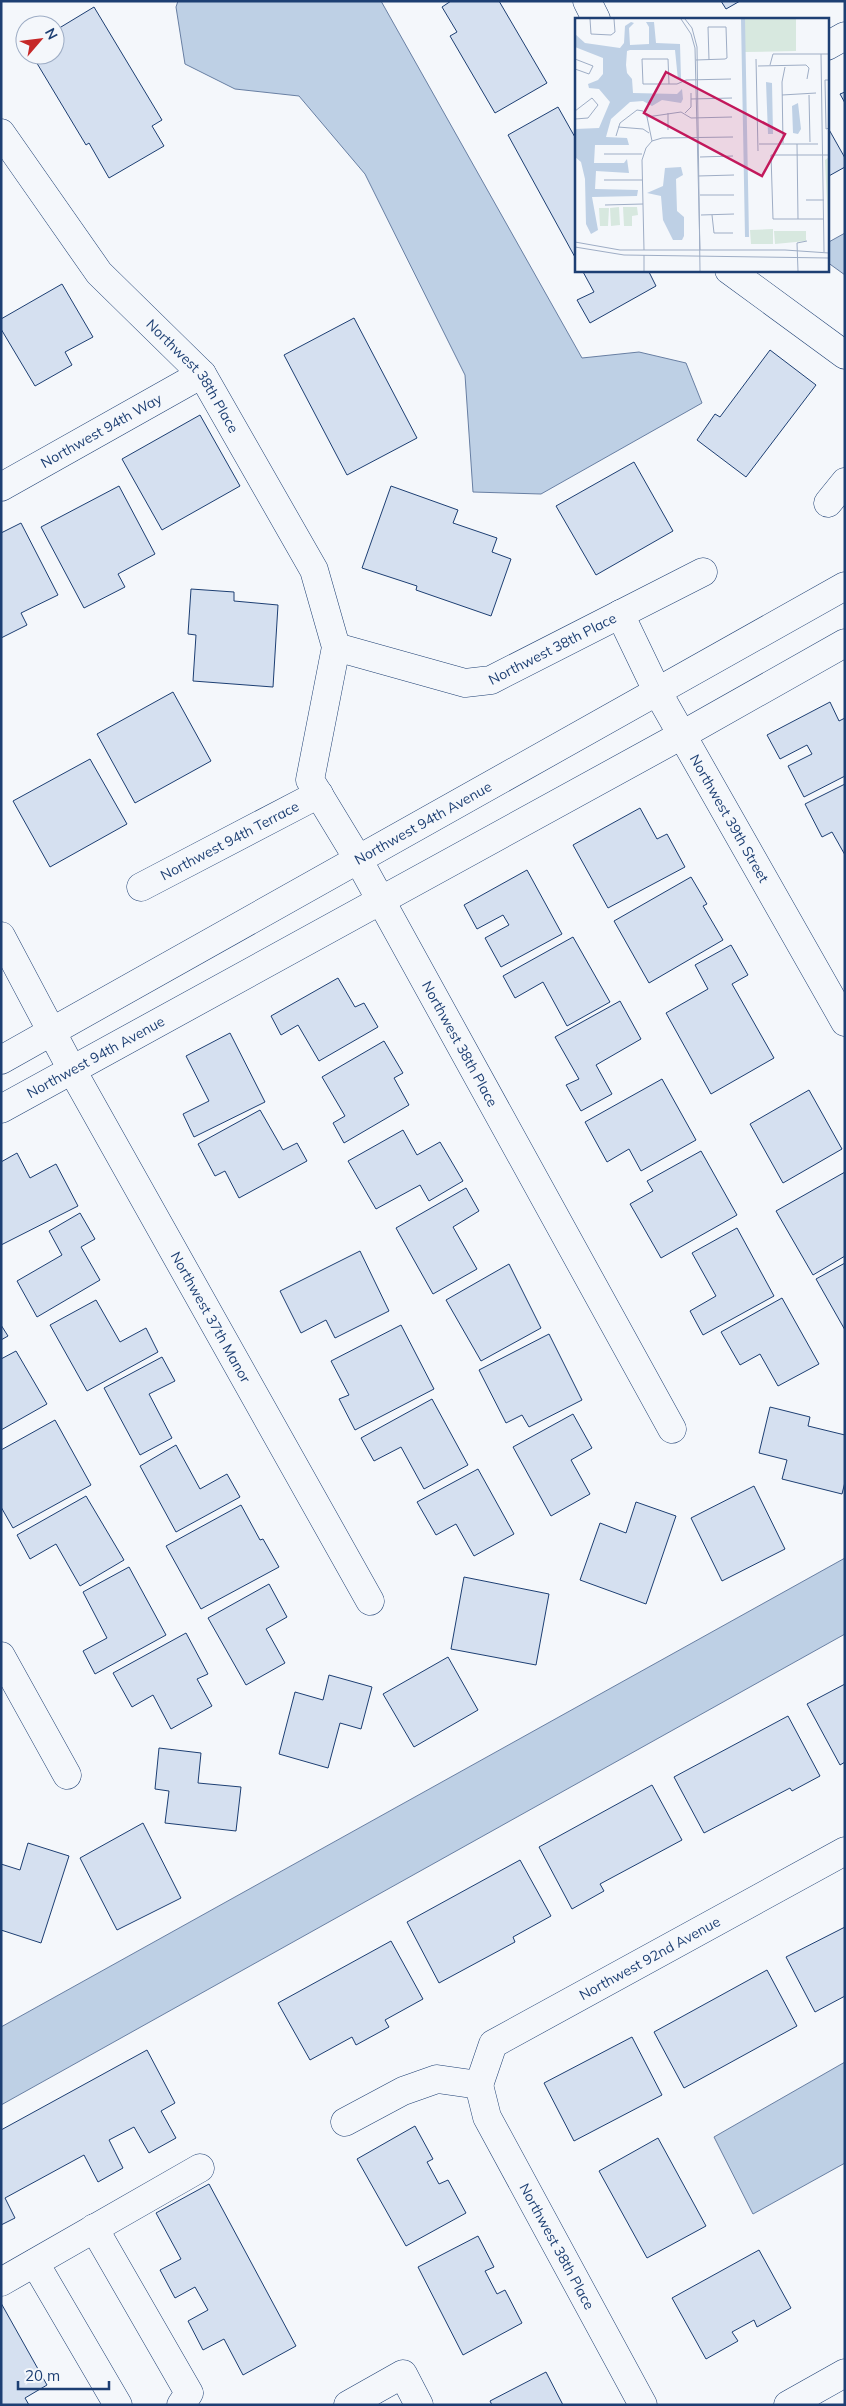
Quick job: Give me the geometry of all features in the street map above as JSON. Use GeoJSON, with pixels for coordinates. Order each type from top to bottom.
{"type":"FeatureCollection","features":[{"type":"Feature","properties":{"kind":"street"},"geometry":{"type":"LineString","coordinates":[[587,1],[596,18]]}},
{"type":"Feature","properties":{"kind":"street"},"geometry":{"type":"LineString","coordinates":[[828,45],[845,36]]}},
{"type":"Feature","properties":{"kind":"street","name":"Northwest 38th Place"},"geometry":{"type":"LineString","coordinates":[[1,134],[99,273],[202,374],[314,570],[336,647],[310,780],[358,859],[672,1429]]}},
{"type":"Feature","properties":{"kind":"street"},"geometry":{"type":"LineString","coordinates":[[730,271],[845,355]]}},
{"type":"Feature","properties":{"kind":"street","name":"Northwest 94th Way"},"geometry":{"type":"LineString","coordinates":[[1,487],[202,374]]}},
{"type":"Feature","properties":{"kind":"street","name":"Northwest 38th Place"},"geometry":{"type":"LineString","coordinates":[[336,647],[465,683],[491,680],[703,572]]}},
{"type":"Feature","properties":{"kind":"street","name":"Northwest 94th Avenue"},"geometry":{"type":"LineString","coordinates":[[1,1060],[845,586]]}},
{"type":"Feature","properties":{"kind":"street","name":"Northwest 39th Street"},"geometry":{"type":"LineString","coordinates":[[620,614],[657,691],[845,1022]]}},
{"type":"Feature","properties":{"kind":"street","name":"Northwest 94th Avenue"},"geometry":{"type":"LineString","coordinates":[[1,1109],[380,902],[845,643]]}},
{"type":"Feature","properties":{"kind":"street","name":"Northwest 94th Terrace"},"geometry":{"type":"LineString","coordinates":[[141,887],[319,794]]}},
{"type":"Feature","properties":{"kind":"street","name":"Northwest 37th Manor"},"geometry":{"type":"LineString","coordinates":[[1,936],[72,1070],[370,1601]]}},
{"type":"Feature","properties":{"kind":"street"},"geometry":{"type":"LineString","coordinates":[[1,1656],[67,1775]]}},
{"type":"Feature","properties":{"kind":"street","name":"Northwest 92nd Avenue"},"geometry":{"type":"LineString","coordinates":[[479,2085],[493,2044],[845,1851]]}},
{"type":"Feature","properties":{"kind":"street"},"geometry":{"type":"LineString","coordinates":[[345,2122],[403,2091],[437,2079],[479,2085]]}},
{"type":"Feature","properties":{"kind":"street","name":"Northwest 38th Place"},"geometry":{"type":"LineString","coordinates":[[479,2085],[487,2117],[643,2405]]}},
{"type":"Feature","properties":{"kind":"street"},"geometry":{"type":"LineString","coordinates":[[1,2282],[200,2168]]}},
{"type":"Feature","properties":{"kind":"street"},"geometry":{"type":"LineString","coordinates":[[94,2228],[189,2393],[181,2405]]}},
{"type":"Feature","properties":{"kind":"street"},"geometry":{"type":"LineString","coordinates":[[35,2263],[118,2405]]}},
{"type":"Feature","properties":{"kind":"street"},"geometry":{"type":"LineString","coordinates":[[788,2405],[845,2373]]}},
{"type":"Feature","properties":{"kind":"street"},"geometry":{"type":"LineString","coordinates":[[348,2405],[403,2374],[419,2405]]}},
{"type":"Feature","properties":{"kind":"water"},"geometry":{"type":"Polygon","coordinates":[[[178,1],[381,1],[582,358],[639,352],[686,363],[702,403],[541,494],[473,492],[465,375],[365,174],[299,96],[235,89],[185,64],[176,7],[178,1]]]}},
{"type":"Feature","properties":{"kind":"water"},"geometry":{"type":"Polygon","coordinates":[[[845,233],[845,275],[828,263],[828,242],[845,233]]]}},
{"type":"Feature","properties":{"kind":"water"},"geometry":{"type":"Polygon","coordinates":[[[845,1558],[845,1634],[1,2105],[1,2027],[845,1558]]]}},
{"type":"Feature","properties":{"kind":"water"},"geometry":{"type":"Polygon","coordinates":[[[845,2062],[845,2163],[753,2214],[714,2137],[845,2062]]]}},
{"type":"Feature","properties":{"kind":"building"},"geometry":{"type":"Polygon","coordinates":[[[451,1],[499,1],[547,83],[495,113],[450,36],[457,32],[442,7],[451,1]]]}},
{"type":"Feature","properties":{"kind":"building"},"geometry":{"type":"Polygon","coordinates":[[[721,1],[740,1],[726,9],[721,1]]]}},
{"type":"Feature","properties":{"kind":"building"},"geometry":{"type":"Polygon","coordinates":[[[94,7],[162,120],[152,126],[164,146],[109,178],[89,143],[86,145],[38,65],[65,65],[65,25],[94,7]]]}},
{"type":"Feature","properties":{"kind":"building"},"geometry":{"type":"Polygon","coordinates":[[[845,92],[845,103],[840,94],[845,92]]]}},
{"type":"Feature","properties":{"kind":"building"},"geometry":{"type":"Polygon","coordinates":[[[558,107],[575,137],[575,257],[508,135],[558,107]]]}},
{"type":"Feature","properties":{"kind":"building"},"geometry":{"type":"Polygon","coordinates":[[[828,128],[845,158],[845,167],[828,176],[828,128]]]}},
{"type":"Feature","properties":{"kind":"building"},"geometry":{"type":"Polygon","coordinates":[[[583,271],[648,271],[656,286],[590,323],[577,300],[594,292],[583,271]]]}},
{"type":"Feature","properties":{"kind":"building"},"geometry":{"type":"Polygon","coordinates":[[[62,284],[93,337],[65,352],[72,365],[35,386],[1,329],[1,319],[62,284]]]}},
{"type":"Feature","properties":{"kind":"building"},"geometry":{"type":"Polygon","coordinates":[[[354,318],[417,438],[347,475],[284,355],[354,318]]]}},
{"type":"Feature","properties":{"kind":"building"},"geometry":{"type":"Polygon","coordinates":[[[770,350],[816,385],[746,477],[697,440],[715,414],[720,417],[770,350]]]}},
{"type":"Feature","properties":{"kind":"building"},"geometry":{"type":"Polygon","coordinates":[[[200,415],[240,486],[162,530],[122,459],[200,415]]]}},
{"type":"Feature","properties":{"kind":"building"},"geometry":{"type":"Polygon","coordinates":[[[634,462],[673,531],[596,575],[556,506],[634,462]]]}},
{"type":"Feature","properties":{"kind":"building"},"geometry":{"type":"Polygon","coordinates":[[[119,486],[155,554],[118,574],[125,587],[84,608],[41,527],[119,486]]]}},
{"type":"Feature","properties":{"kind":"building"},"geometry":{"type":"Polygon","coordinates":[[[391,486],[458,510],[453,523],[497,538],[492,552],[511,559],[491,616],[416,590],[417,586],[362,568],[391,486]]]}},
{"type":"Feature","properties":{"kind":"building"},"geometry":{"type":"Polygon","coordinates":[[[21,523],[58,595],[21,613],[27,625],[1,638],[1,533],[21,523]]]}},
{"type":"Feature","properties":{"kind":"building"},"geometry":{"type":"Polygon","coordinates":[[[191,589],[234,592],[234,601],[278,605],[273,687],[193,681],[196,635],[188,634],[191,589]]]}},
{"type":"Feature","properties":{"kind":"building"},"geometry":{"type":"Polygon","coordinates":[[[173,692],[211,761],[135,803],[97,734],[173,692]]]}},
{"type":"Feature","properties":{"kind":"building"},"geometry":{"type":"Polygon","coordinates":[[[830,702],[839,721],[845,718],[845,776],[804,797],[788,766],[812,754],[807,745],[780,759],[767,735],[830,702]]]}},
{"type":"Feature","properties":{"kind":"building"},"geometry":{"type":"Polygon","coordinates":[[[90,759],[127,824],[50,867],[13,801],[90,759]]]}},
{"type":"Feature","properties":{"kind":"building"},"geometry":{"type":"Polygon","coordinates":[[[845,784],[845,855],[832,832],[822,837],[805,804],[845,784]]]}},
{"type":"Feature","properties":{"kind":"building"},"geometry":{"type":"Polygon","coordinates":[[[640,808],[657,839],[667,834],[685,867],[608,908],[573,845],[640,808]]]}},
{"type":"Feature","properties":{"kind":"building"},"geometry":{"type":"Polygon","coordinates":[[[527,870],[562,934],[501,967],[485,938],[509,925],[503,915],[477,929],[464,905],[527,870]]]}},
{"type":"Feature","properties":{"kind":"building"},"geometry":{"type":"Polygon","coordinates":[[[691,877],[707,904],[703,906],[723,940],[649,983],[614,921],[691,877]]]}},
{"type":"Feature","properties":{"kind":"building"},"geometry":{"type":"Polygon","coordinates":[[[573,937],[610,1002],[567,1026],[543,982],[515,998],[503,976],[573,937]]]}},
{"type":"Feature","properties":{"kind":"building"},"geometry":{"type":"Polygon","coordinates":[[[731,945],[748,975],[732,984],[774,1058],[711,1094],[666,1013],[708,989],[695,965],[731,945]]]}},
{"type":"Feature","properties":{"kind":"building"},"geometry":{"type":"Polygon","coordinates":[[[338,978],[355,1007],[364,1003],[378,1027],[319,1061],[298,1025],[281,1035],[271,1016],[338,978]]]}},
{"type":"Feature","properties":{"kind":"building"},"geometry":{"type":"Polygon","coordinates":[[[620,1001],[641,1039],[596,1065],[612,1094],[581,1111],[566,1085],[579,1079],[555,1037],[620,1001]]]}},
{"type":"Feature","properties":{"kind":"building"},"geometry":{"type":"Polygon","coordinates":[[[230,1033],[265,1102],[194,1137],[183,1114],[209,1101],[186,1056],[230,1033]]]}},
{"type":"Feature","properties":{"kind":"building"},"geometry":{"type":"Polygon","coordinates":[[[384,1041],[403,1073],[394,1078],[409,1105],[344,1143],[333,1123],[345,1116],[322,1077],[384,1041]]]}},
{"type":"Feature","properties":{"kind":"building"},"geometry":{"type":"Polygon","coordinates":[[[662,1079],[696,1140],[641,1171],[629,1149],[607,1162],[585,1122],[662,1079]]]}},
{"type":"Feature","properties":{"kind":"building"},"geometry":{"type":"Polygon","coordinates":[[[809,1090],[842,1149],[783,1183],[750,1124],[809,1090]]]}},
{"type":"Feature","properties":{"kind":"building"},"geometry":{"type":"Polygon","coordinates":[[[260,1110],[283,1150],[297,1143],[307,1161],[239,1198],[225,1171],[215,1176],[198,1144],[260,1110]]]}},
{"type":"Feature","properties":{"kind":"building"},"geometry":{"type":"Polygon","coordinates":[[[403,1130],[417,1155],[440,1142],[463,1181],[429,1201],[420,1185],[376,1209],[348,1161],[403,1130]]]}},
{"type":"Feature","properties":{"kind":"building"},"geometry":{"type":"Polygon","coordinates":[[[701,1151],[737,1215],[661,1258],[630,1204],[653,1191],[647,1181],[701,1151]]]}},
{"type":"Feature","properties":{"kind":"building"},"geometry":{"type":"Polygon","coordinates":[[[17,1153],[30,1178],[56,1164],[78,1206],[1,1245],[1,1162],[17,1153]]]}},
{"type":"Feature","properties":{"kind":"building"},"geometry":{"type":"Polygon","coordinates":[[[845,1172],[845,1256],[813,1275],[776,1211],[845,1172]]]}},
{"type":"Feature","properties":{"kind":"building"},"geometry":{"type":"Polygon","coordinates":[[[466,1188],[479,1211],[453,1227],[477,1269],[433,1294],[396,1228],[466,1188]]]}},
{"type":"Feature","properties":{"kind":"building"},"geometry":{"type":"Polygon","coordinates":[[[80,1213],[95,1239],[81,1247],[100,1280],[37,1317],[17,1281],[62,1255],[49,1231],[80,1213]]]}},
{"type":"Feature","properties":{"kind":"building"},"geometry":{"type":"Polygon","coordinates":[[[737,1228],[774,1296],[703,1335],[690,1311],[716,1296],[692,1253],[737,1228]]]}},
{"type":"Feature","properties":{"kind":"building"},"geometry":{"type":"Polygon","coordinates":[[[360,1251],[389,1311],[335,1338],[326,1320],[301,1333],[280,1291],[360,1251]]]}},
{"type":"Feature","properties":{"kind":"building"},"geometry":{"type":"Polygon","coordinates":[[[845,1263],[845,1330],[816,1279],[845,1263]]]}},
{"type":"Feature","properties":{"kind":"building"},"geometry":{"type":"Polygon","coordinates":[[[509,1264],[541,1328],[481,1361],[446,1300],[509,1264]]]}},
{"type":"Feature","properties":{"kind":"building"},"geometry":{"type":"Polygon","coordinates":[[[782,1298],[819,1364],[778,1386],[760,1354],[740,1365],[721,1332],[782,1298]]]}},
{"type":"Feature","properties":{"kind":"building"},"geometry":{"type":"Polygon","coordinates":[[[96,1300],[120,1342],[146,1328],[158,1352],[87,1391],[50,1325],[96,1300]]]}},
{"type":"Feature","properties":{"kind":"building"},"geometry":{"type":"Polygon","coordinates":[[[1,1325],[8,1336],[1,1340],[1,1325]]]}},
{"type":"Feature","properties":{"kind":"building"},"geometry":{"type":"Polygon","coordinates":[[[401,1325],[434,1389],[355,1430],[339,1399],[349,1395],[331,1361],[401,1325]]]}},
{"type":"Feature","properties":{"kind":"building"},"geometry":{"type":"Polygon","coordinates":[[[549,1334],[582,1400],[529,1427],[522,1415],[506,1423],[479,1370],[549,1334]]]}},
{"type":"Feature","properties":{"kind":"building"},"geometry":{"type":"Polygon","coordinates":[[[16,1351],[47,1404],[1,1430],[1,1359],[16,1351]]]}},
{"type":"Feature","properties":{"kind":"building"},"geometry":{"type":"Polygon","coordinates":[[[162,1357],[175,1381],[149,1394],[172,1438],[140,1455],[104,1388],[162,1357]]]}},
{"type":"Feature","properties":{"kind":"building"},"geometry":{"type":"Polygon","coordinates":[[[432,1399],[468,1465],[424,1489],[401,1447],[374,1461],[361,1438],[432,1399]]]}},
{"type":"Feature","properties":{"kind":"building"},"geometry":{"type":"Polygon","coordinates":[[[770,1407],[810,1417],[808,1426],[845,1435],[845,1482],[842,1494],[782,1479],[787,1460],[759,1453],[770,1407]]]}},
{"type":"Feature","properties":{"kind":"building"},"geometry":{"type":"Polygon","coordinates":[[[573,1414],[592,1448],[571,1460],[590,1494],[551,1516],[513,1447],[573,1414]]]}},
{"type":"Feature","properties":{"kind":"building"},"geometry":{"type":"Polygon","coordinates":[[[55,1420],[91,1485],[13,1528],[1,1507],[1,1450],[55,1420]]]}},
{"type":"Feature","properties":{"kind":"building"},"geometry":{"type":"Polygon","coordinates":[[[176,1445],[200,1489],[227,1474],[240,1497],[176,1532],[140,1466],[176,1445]]]}},
{"type":"Feature","properties":{"kind":"building"},"geometry":{"type":"Polygon","coordinates":[[[478,1469],[514,1534],[474,1556],[456,1524],[436,1535],[417,1502],[478,1469]]]}},
{"type":"Feature","properties":{"kind":"building"},"geometry":{"type":"Polygon","coordinates":[[[754,1486],[785,1549],[722,1581],[691,1518],[754,1486]]]}},
{"type":"Feature","properties":{"kind":"building"},"geometry":{"type":"Polygon","coordinates":[[[86,1496],[124,1560],[80,1586],[56,1544],[30,1559],[17,1535],[86,1496]]]}},
{"type":"Feature","properties":{"kind":"building"},"geometry":{"type":"Polygon","coordinates":[[[636,1502],[676,1516],[646,1604],[580,1580],[600,1523],[626,1533],[636,1502]]]}},
{"type":"Feature","properties":{"kind":"building"},"geometry":{"type":"Polygon","coordinates":[[[241,1505],[260,1540],[263,1539],[279,1567],[201,1609],[166,1546],[241,1505]]]}},
{"type":"Feature","properties":{"kind":"building"},"geometry":{"type":"Polygon","coordinates":[[[129,1567],[166,1635],[95,1674],[83,1651],[107,1638],[83,1592],[129,1567]]]}},
{"type":"Feature","properties":{"kind":"building"},"geometry":{"type":"Polygon","coordinates":[[[464,1577],[549,1594],[536,1665],[451,1649],[464,1577]]]}},
{"type":"Feature","properties":{"kind":"building"},"geometry":{"type":"Polygon","coordinates":[[[269,1584],[287,1617],[266,1629],[285,1663],[246,1685],[208,1618],[269,1584]]]}},
{"type":"Feature","properties":{"kind":"building"},"geometry":{"type":"Polygon","coordinates":[[[186,1633],[208,1674],[197,1679],[212,1706],[171,1729],[153,1695],[132,1707],[113,1673],[186,1633]]]}},
{"type":"Feature","properties":{"kind":"building"},"geometry":{"type":"Polygon","coordinates":[[[448,1657],[478,1710],[414,1747],[383,1694],[448,1657]]]}},
{"type":"Feature","properties":{"kind":"building"},"geometry":{"type":"Polygon","coordinates":[[[329,1675],[372,1687],[361,1729],[340,1723],[328,1768],[279,1754],[295,1692],[323,1700],[329,1675]]]}},
{"type":"Feature","properties":{"kind":"building"},"geometry":{"type":"Polygon","coordinates":[[[845,1684],[845,1762],[840,1765],[807,1704],[845,1684]]]}},
{"type":"Feature","properties":{"kind":"building"},"geometry":{"type":"Polygon","coordinates":[[[788,1716],[820,1776],[792,1791],[790,1788],[704,1833],[674,1777],[788,1716]]]}},
{"type":"Feature","properties":{"kind":"building"},"geometry":{"type":"Polygon","coordinates":[[[159,1748],[201,1753],[198,1783],[241,1787],[236,1831],[165,1823],[169,1791],[155,1789],[159,1748]]]}},
{"type":"Feature","properties":{"kind":"building"},"geometry":{"type":"Polygon","coordinates":[[[652,1785],[682,1840],[600,1884],[604,1891],[572,1909],[539,1847],[652,1785]]]}},
{"type":"Feature","properties":{"kind":"building"},"geometry":{"type":"Polygon","coordinates":[[[143,1823],[181,1898],[117,1930],[80,1858],[143,1823]]]}},
{"type":"Feature","properties":{"kind":"building"},"geometry":{"type":"Polygon","coordinates":[[[28,1843],[69,1856],[41,1943],[1,1930],[1,1864],[20,1870],[28,1843]]]}},
{"type":"Feature","properties":{"kind":"building"},"geometry":{"type":"Polygon","coordinates":[[[520,1860],[551,1916],[513,1937],[515,1942],[439,1983],[407,1922],[520,1860]]]}},
{"type":"Feature","properties":{"kind":"building"},"geometry":{"type":"Polygon","coordinates":[[[845,1927],[845,1996],[815,2012],[786,1957],[845,1927]]]}},
{"type":"Feature","properties":{"kind":"building"},"geometry":{"type":"Polygon","coordinates":[[[391,1941],[423,1999],[385,2020],[389,2027],[356,2045],[352,2037],[310,2060],[278,2003],[391,1941]]]}},
{"type":"Feature","properties":{"kind":"building"},"geometry":{"type":"Polygon","coordinates":[[[767,1970],[797,2026],[684,2088],[654,2032],[767,1970]]]}},
{"type":"Feature","properties":{"kind":"building"},"geometry":{"type":"Polygon","coordinates":[[[632,2037],[662,2095],[574,2141],[544,2083],[632,2037]]]}},
{"type":"Feature","properties":{"kind":"building"},"geometry":{"type":"Polygon","coordinates":[[[147,2050],[175,2103],[161,2111],[176,2138],[149,2153],[134,2127],[109,2140],[123,2168],[98,2182],[84,2155],[5,2198],[15,2218],[1,2225],[1,2130],[147,2050]]]}},
{"type":"Feature","properties":{"kind":"building"},"geometry":{"type":"Polygon","coordinates":[[[415,2126],[433,2159],[427,2162],[439,2184],[448,2180],[466,2213],[406,2246],[357,2159],[415,2126]]]}},
{"type":"Feature","properties":{"kind":"building"},"geometry":{"type":"Polygon","coordinates":[[[658,2138],[706,2226],[647,2258],[599,2171],[658,2138]]]}},
{"type":"Feature","properties":{"kind":"building"},"geometry":{"type":"Polygon","coordinates":[[[209,2184],[296,2346],[243,2375],[224,2339],[203,2350],[188,2321],[208,2310],[195,2287],[175,2298],[160,2270],[181,2259],[156,2213],[209,2184]]]}},
{"type":"Feature","properties":{"kind":"building"},"geometry":{"type":"Polygon","coordinates":[[[478,2236],[494,2267],[485,2271],[497,2294],[505,2290],[522,2323],[463,2355],[418,2267],[478,2236]]]}},
{"type":"Feature","properties":{"kind":"building"},"geometry":{"type":"Polygon","coordinates":[[[759,2250],[791,2308],[757,2327],[754,2320],[732,2332],[738,2341],[706,2359],[672,2298],[759,2250]]]}},
{"type":"Feature","properties":{"kind":"building"},"geometry":{"type":"Polygon","coordinates":[[[1,2303],[47,2385],[25,2398],[29,2405],[1,2405],[1,2303]]]}},
{"type":"Feature","properties":{"kind":"building"},"geometry":{"type":"Polygon","coordinates":[[[546,2372],[563,2405],[492,2405],[490,2401],[546,2372]]]}}]}
